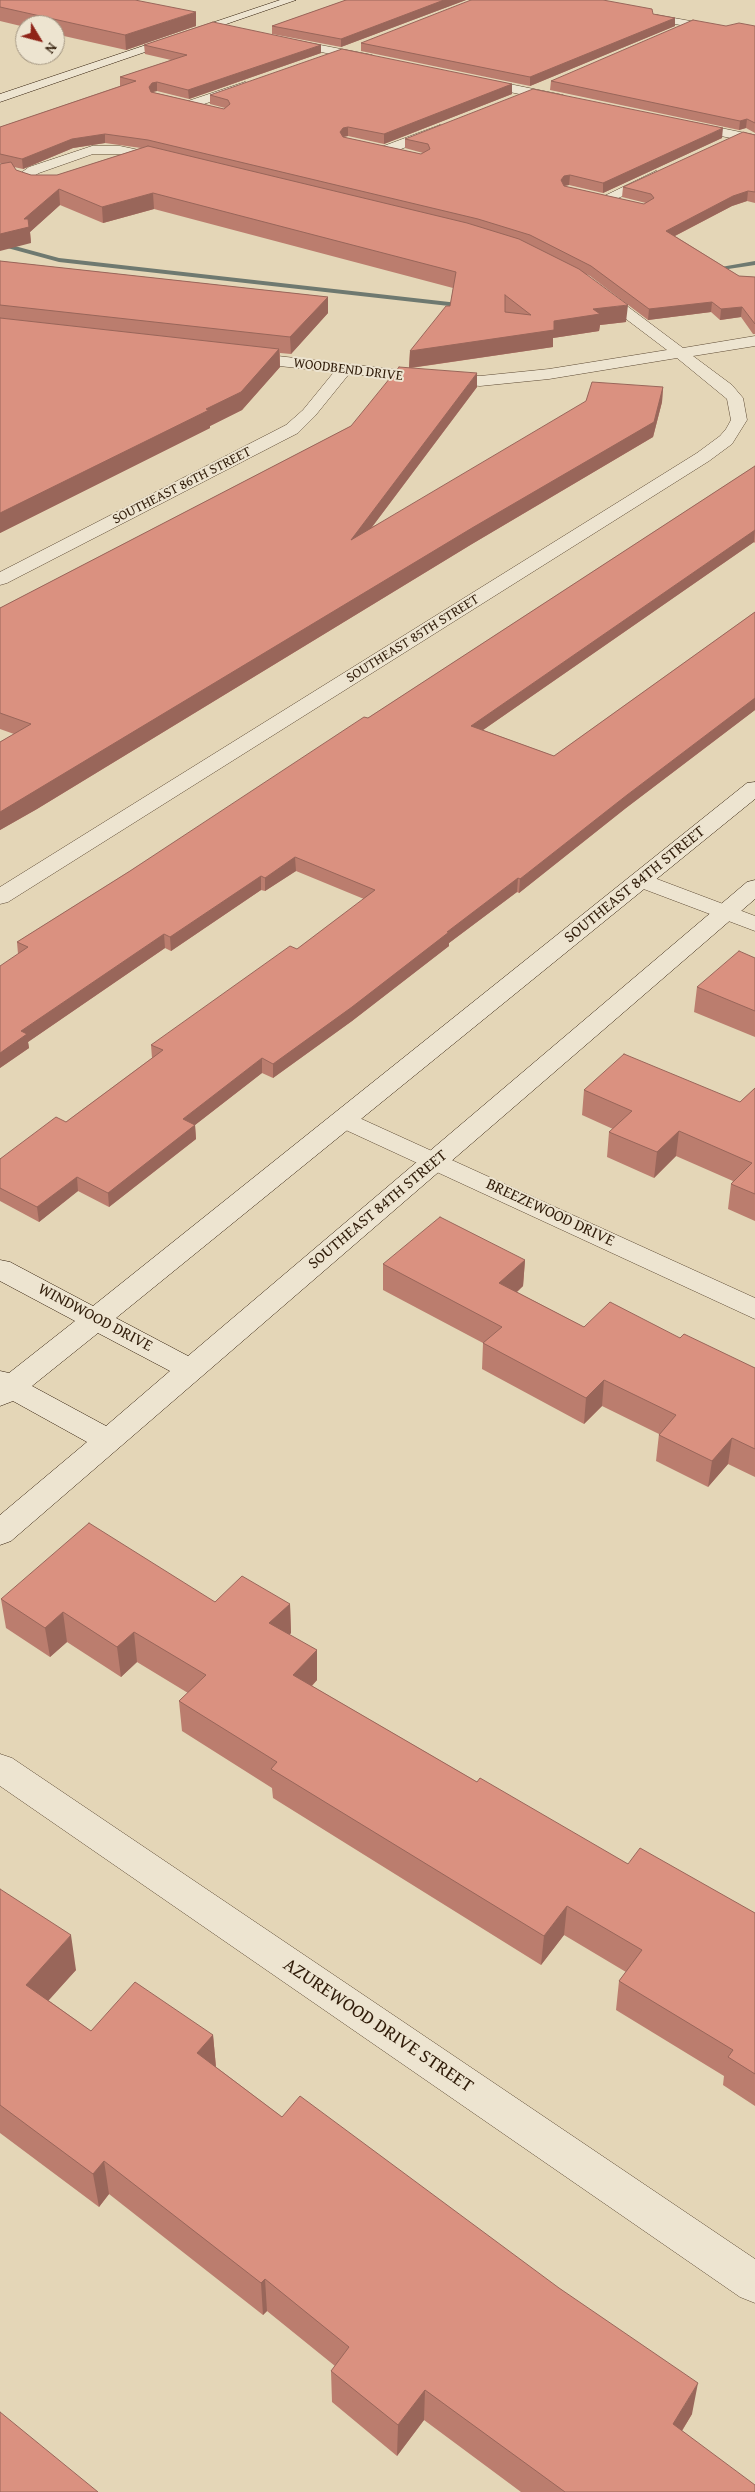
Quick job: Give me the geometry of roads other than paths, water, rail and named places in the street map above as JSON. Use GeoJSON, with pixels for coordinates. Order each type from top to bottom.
{"type":"FeatureCollection","features":[{"type":"Feature","properties":{"kind":"street"},"geometry":{"type":"LineString","coordinates":[[0,98],[291,0]]}},
{"type":"Feature","properties":{"kind":"street"},"geometry":{"type":"LineString","coordinates":[[657,18],[726,30]]}},
{"type":"Feature","properties":{"kind":"street"},"geometry":{"type":"LineString","coordinates":[[666,34],[691,24]]}},
{"type":"Feature","properties":{"kind":"street"},"geometry":{"type":"LineString","coordinates":[[215,26],[240,32]]}},
{"type":"Feature","properties":{"kind":"street"},"geometry":{"type":"LineString","coordinates":[[275,39],[386,62]]}},
{"type":"Feature","properties":{"kind":"street"},"geometry":{"type":"LineString","coordinates":[[318,60],[364,44]]}},
{"type":"Feature","properties":{"kind":"street"},"geometry":{"type":"LineString","coordinates":[[464,78],[576,102]]}},
{"type":"Feature","properties":{"kind":"street"},"geometry":{"type":"LineString","coordinates":[[190,105],[254,83]]}},
{"type":"Feature","properties":{"kind":"street"},"geometry":{"type":"LineString","coordinates":[[509,101],[553,83]]}},
{"type":"Feature","properties":{"kind":"street"},"geometry":{"type":"LineString","coordinates":[[173,101],[214,111]]}},
{"type":"Feature","properties":{"kind":"street"},"geometry":{"type":"LineString","coordinates":[[672,122],[755,140]]}},
{"type":"Feature","properties":{"kind":"street"},"geometry":{"type":"LineString","coordinates":[[412,156],[381,149],[448,126]]}},
{"type":"Feature","properties":{"kind":"street"},"geometry":{"type":"LineString","coordinates":[[718,146],[755,129]]}},
{"type":"Feature","properties":{"kind":"street"},"geometry":{"type":"LineString","coordinates":[[64,184],[38,186],[21,178],[34,170],[92,150],[105,148],[181,163]]}},
{"type":"Feature","properties":{"kind":"street"},"geometry":{"type":"LineString","coordinates":[[122,164],[148,155]]}},
{"type":"Feature","properties":{"kind":"street"},"geometry":{"type":"LineString","coordinates":[[605,199],[666,170]]}},
{"type":"Feature","properties":{"kind":"street"},"geometry":{"type":"LineString","coordinates":[[587,195],[629,204]]}},
{"type":"Feature","properties":{"kind":"street","name":"SOUTHEAST 85TH STREET"},"geometry":{"type":"LineString","coordinates":[[0,897],[717,448],[734,430],[738,420],[735,398],[726,388],[681,353],[584,281]]}},
{"type":"Feature","properties":{"kind":"street","name":"WOODBEND DRIVE"},"geometry":{"type":"LineString","coordinates":[[227,355],[416,378],[480,381],[550,374],[755,342]]}},
{"type":"Feature","properties":{"kind":"street","name":"SOUTHEAST 86TH STREET"},"geometry":{"type":"LineString","coordinates":[[0,579],[292,429],[309,413],[345,369]]}},
{"type":"Feature","properties":{"kind":"street","name":"SOUTHEAST 84TH STREET"},"geometry":{"type":"LineString","coordinates":[[4,1388],[97,1318],[755,788]]}},
{"type":"Feature","properties":{"kind":"street"},"geometry":{"type":"LineString","coordinates":[[641,880],[755,924]]}},
{"type":"Feature","properties":{"kind":"street","name":"SOUTHEAST 84TH STREET"},"geometry":{"type":"LineString","coordinates":[[0,1533],[755,887]]}},
{"type":"Feature","properties":{"kind":"street","name":"BREEZEWOOD DRIVE"},"geometry":{"type":"LineString","coordinates":[[344,1118],[755,1309]]}},
{"type":"Feature","properties":{"kind":"street","name":"WINDWOOD DRIVE"},"geometry":{"type":"LineString","coordinates":[[0,1269],[97,1318],[190,1369]]}},
{"type":"Feature","properties":{"kind":"street"},"geometry":{"type":"LineString","coordinates":[[4,1388],[108,1440]]}},
{"type":"Feature","properties":{"kind":"street","name":"AZUREWOOD DRIVE STREET"},"geometry":{"type":"LineString","coordinates":[[0,1768],[755,2283]]}},
{"type":"Feature","properties":{"kind":"waterway"},"geometry":{"type":"LineString","coordinates":[[0,244],[59,260],[467,306]]}},
{"type":"Feature","properties":{"kind":"waterway"},"geometry":{"type":"LineString","coordinates":[[708,270],[755,263]]}}]}
